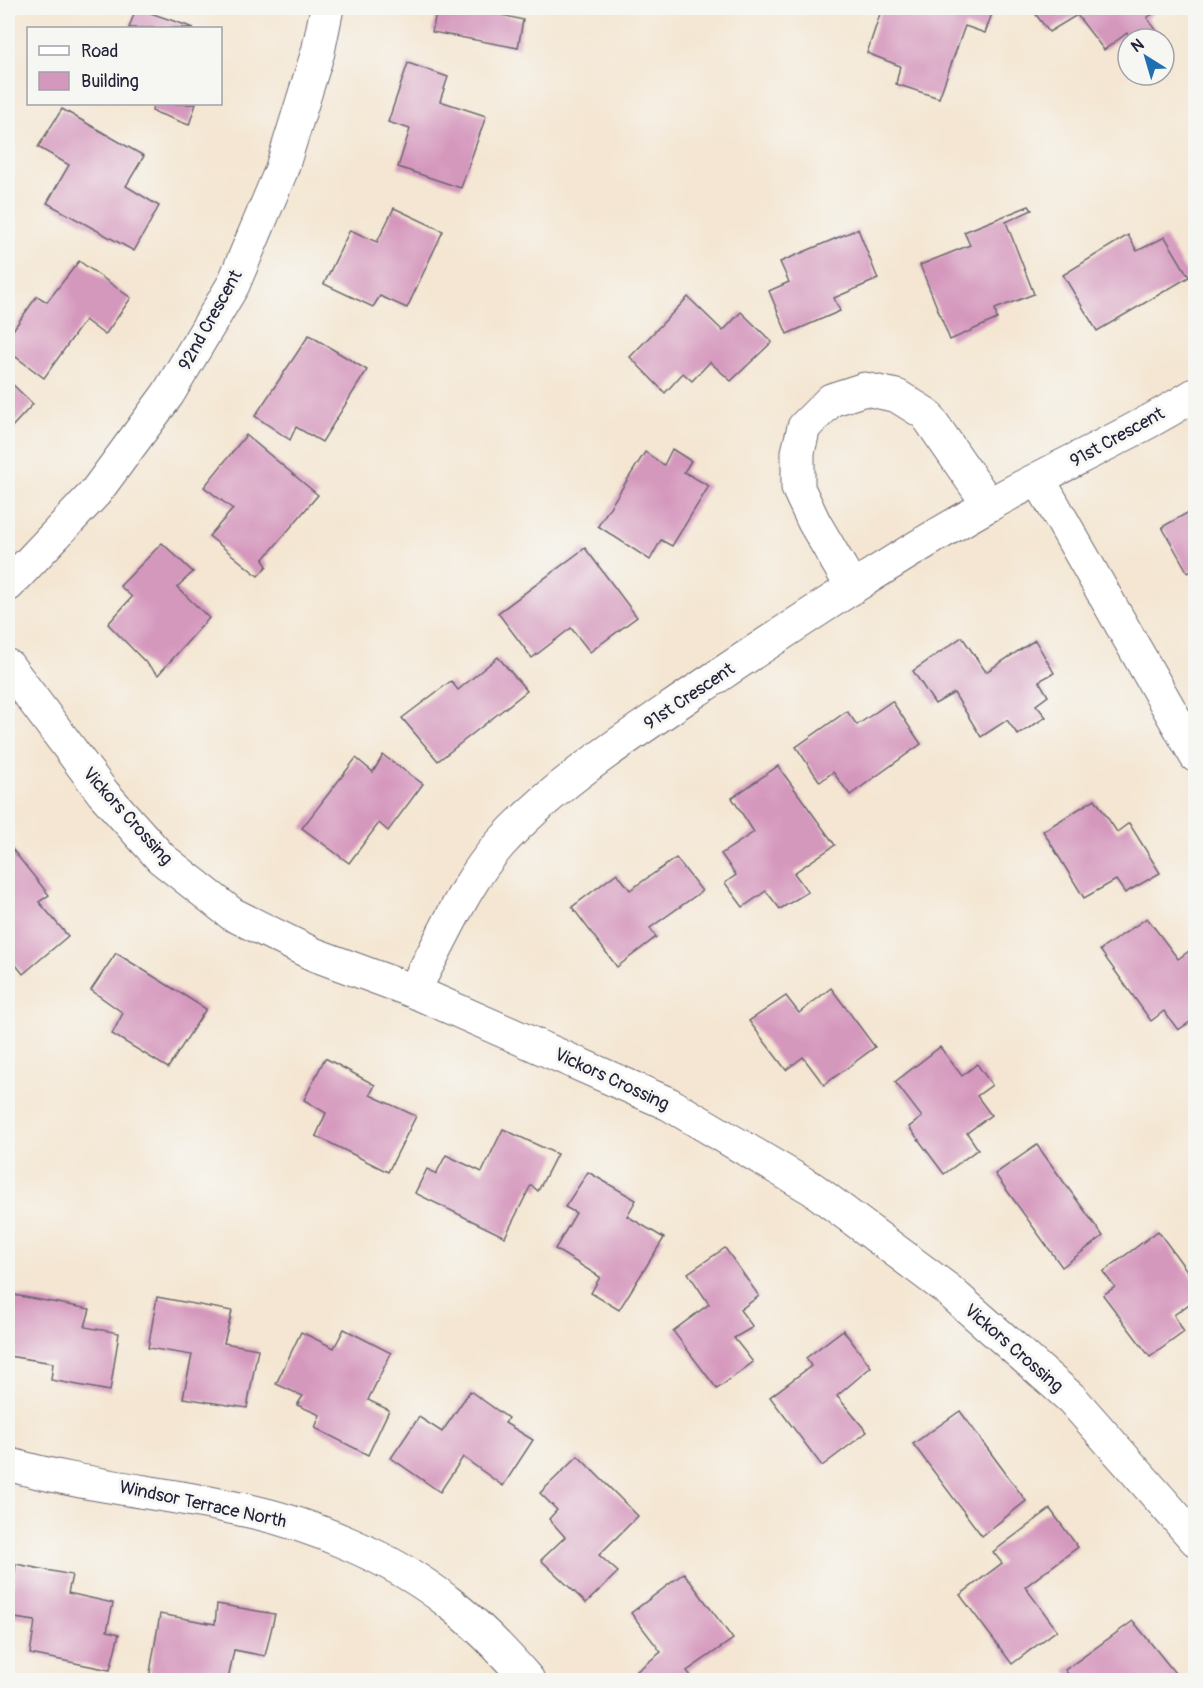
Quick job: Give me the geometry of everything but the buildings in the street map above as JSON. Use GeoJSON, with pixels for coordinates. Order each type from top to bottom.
{"type":"FeatureCollection","features":[{"type":"Feature","properties":{"kind":"street","name":"92nd Crescent"},"geometry":{"type":"LineString","coordinates":[[8,585],[95,493],[168,394],[232,285],[281,171],[318,52],[327,8]]}},
{"type":"Feature","properties":{"kind":"street"},"geometry":{"type":"LineString","coordinates":[[852,586],[814,522],[798,488],[798,452],[804,427],[831,400],[865,389],[897,396],[926,414],[989,505]]}},
{"type":"Feature","properties":{"kind":"street","name":"91st Crescent"},"geometry":{"type":"LineString","coordinates":[[413,991],[435,954],[443,931],[464,893],[500,845],[549,797],[633,733],[852,586],[989,505],[1196,394]]}},
{"type":"Feature","properties":{"kind":"street"},"geometry":{"type":"LineString","coordinates":[[1039,480],[1196,756]]}},
{"type":"Feature","properties":{"kind":"street","name":"Vickors Crossing"},"geometry":{"type":"LineString","coordinates":[[8,666],[103,793],[161,858],[232,914],[313,954],[413,991],[669,1104],[813,1189],[947,1289],[1072,1399],[1196,1540]]}},
{"type":"Feature","properties":{"kind":"street","name":"Windsor Terrace North"},"geometry":{"type":"LineString","coordinates":[[8,1464],[242,1509],[310,1528],[382,1560],[446,1600],[501,1649],[528,1680]]}}]}
